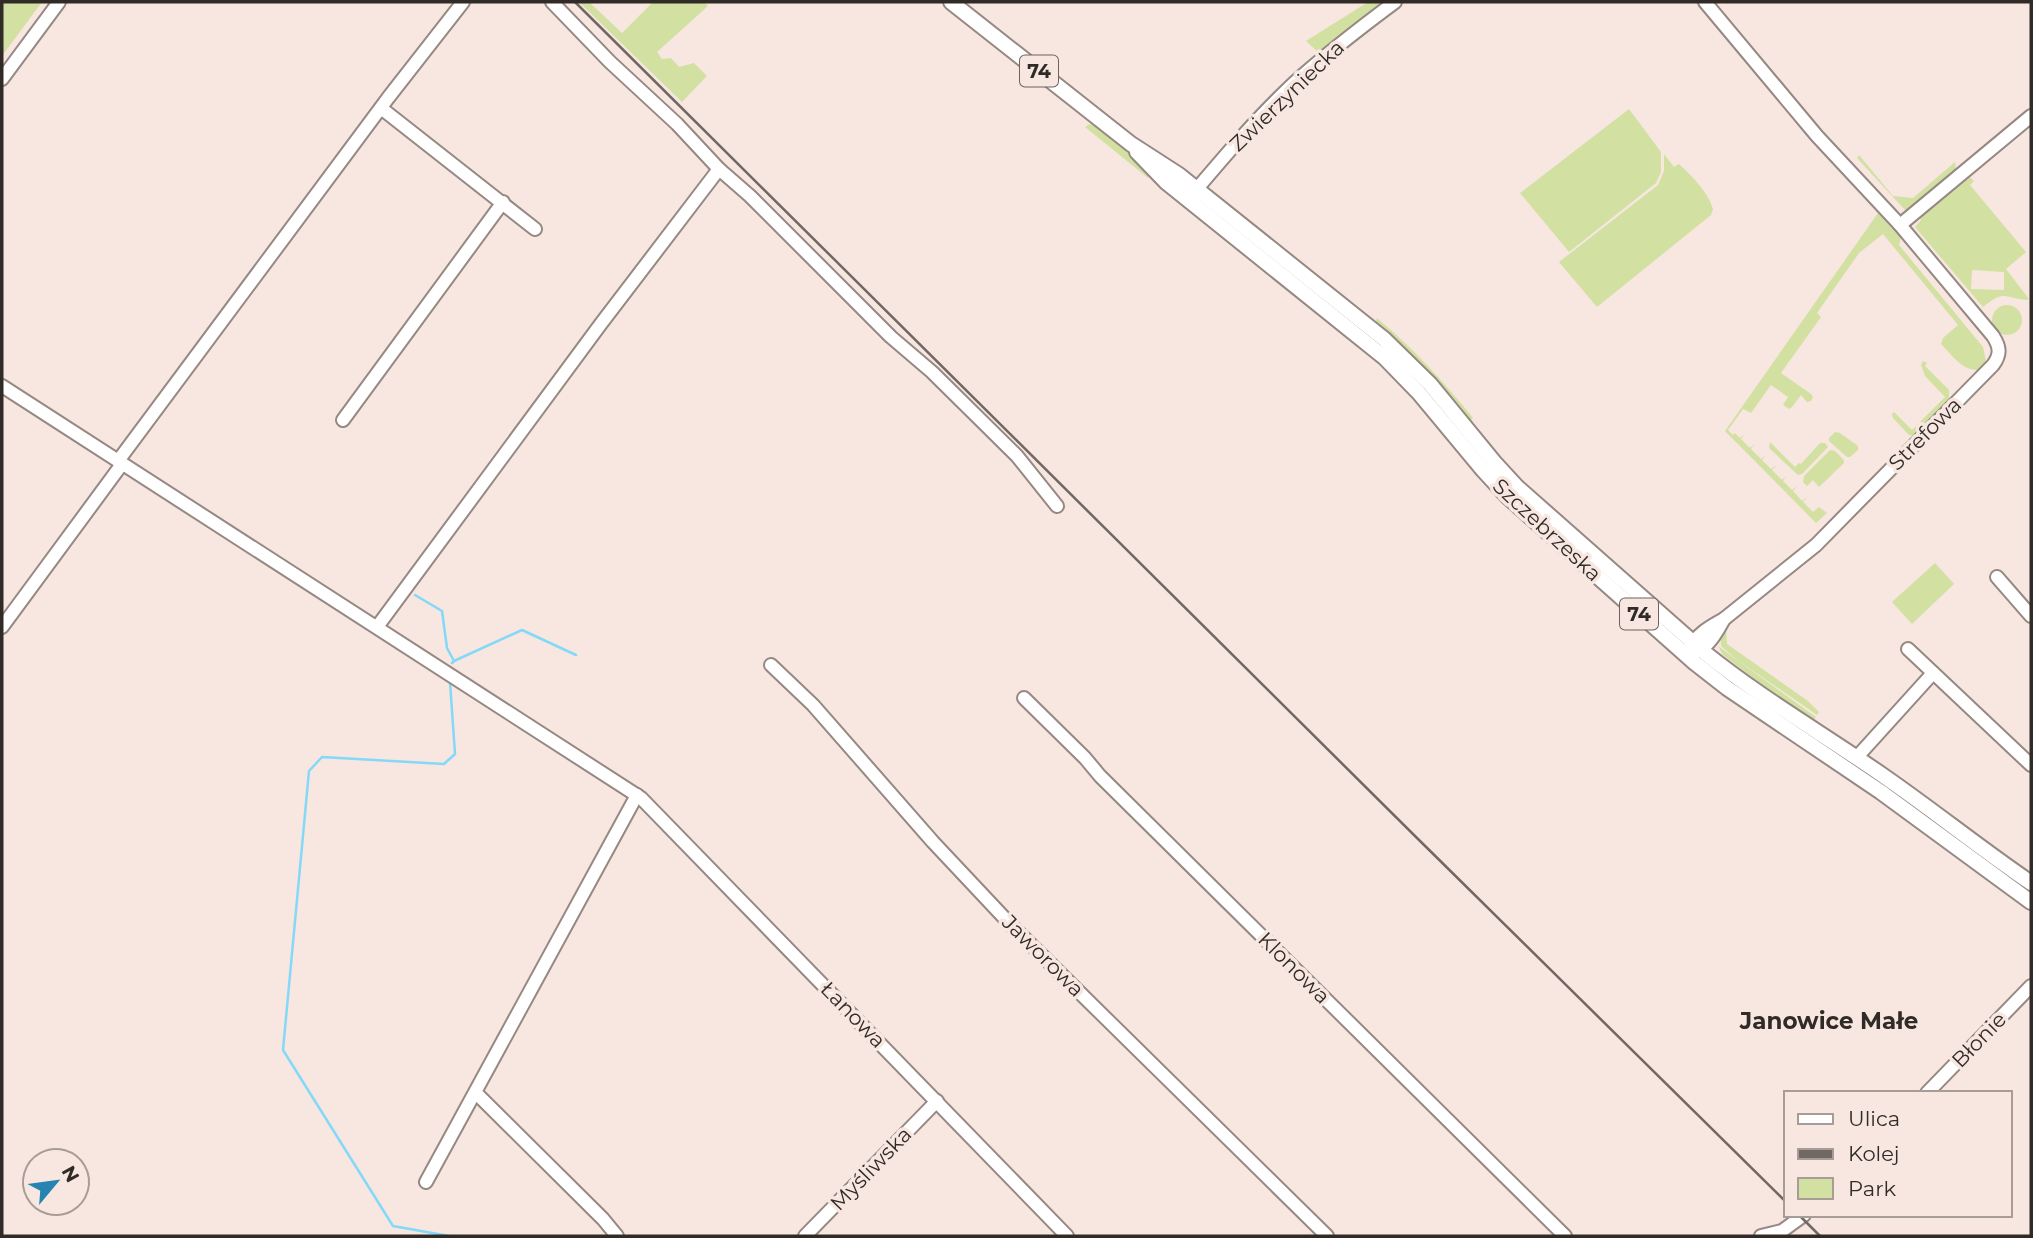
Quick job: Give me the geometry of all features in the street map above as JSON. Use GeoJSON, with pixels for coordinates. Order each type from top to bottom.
{"type":"FeatureCollection","features":[{"type":"Feature","properties":{"kind":"main road","name":"Szczebrzeska"},"geometry":{"type":"LineString","coordinates":[[951,2],[1129,143],[1147,165],[1192,194],[1385,358],[1419,393],[1507,496],[1694,650],[1857,757],[2031,883]]}},
{"type":"Feature","properties":{"kind":"main road","name":"Szczebrzeska"},"geometry":{"type":"LineString","coordinates":[[1694,650],[1727,688],[1881,792],[2031,902]]}},
{"type":"Feature","properties":{"kind":"street"},"geometry":{"type":"LineString","coordinates":[[2,79],[59,2]]}},
{"type":"Feature","properties":{"kind":"street"},"geometry":{"type":"LineString","coordinates":[[2,627],[381,108],[463,2]]}},
{"type":"Feature","properties":{"kind":"street"},"geometry":{"type":"LineString","coordinates":[[552,2],[891,337],[972,410],[1017,456],[1057,506]]}},
{"type":"Feature","properties":{"kind":"street","name":"Zwierzyniecka"},"geometry":{"type":"LineString","coordinates":[[1192,194],[1248,130],[1293,85],[1395,2]]}},
{"type":"Feature","properties":{"kind":"street","name":"Strefowa"},"geometry":{"type":"LineString","coordinates":[[1694,650],[1717,632],[1724,619],[1816,545],[1947,413],[1997,358],[1999,346],[1900,225],[1817,136],[1706,2]]}},
{"type":"Feature","properties":{"kind":"street"},"geometry":{"type":"LineString","coordinates":[[381,108],[535,229]]}},
{"type":"Feature","properties":{"kind":"street"},"geometry":{"type":"LineString","coordinates":[[1900,225],[2031,116]]}},
{"type":"Feature","properties":{"kind":"street"},"geometry":{"type":"LineString","coordinates":[[377,627],[719,169]]}},
{"type":"Feature","properties":{"kind":"street"},"geometry":{"type":"LineString","coordinates":[[343,419],[503,202]]}},
{"type":"Feature","properties":{"kind":"street","name":"Łanowa"},"geometry":{"type":"LineString","coordinates":[[2,386],[637,795],[1068,1236]]}},
{"type":"Feature","properties":{"kind":"street"},"geometry":{"type":"LineString","coordinates":[[1997,577],[2031,616]]}},
{"type":"Feature","properties":{"kind":"street"},"geometry":{"type":"LineString","coordinates":[[1908,649],[2031,765]]}},
{"type":"Feature","properties":{"kind":"street","name":"Jaworowa"},"geometry":{"type":"LineString","coordinates":[[771,664],[813,705],[933,842],[1011,925],[1327,1236]]}},
{"type":"Feature","properties":{"kind":"street"},"geometry":{"type":"LineString","coordinates":[[1857,757],[1933,673]]}},
{"type":"Feature","properties":{"kind":"street","name":"Klonowa"},"geometry":{"type":"LineString","coordinates":[[1024,698],[1566,1236]]}},
{"type":"Feature","properties":{"kind":"street"},"geometry":{"type":"LineString","coordinates":[[426,1182],[637,795]]}},
{"type":"Feature","properties":{"kind":"street","name":"Błonie"},"geometry":{"type":"LineString","coordinates":[[1929,1091],[2031,986]]}},
{"type":"Feature","properties":{"kind":"street"},"geometry":{"type":"LineString","coordinates":[[476,1093],[617,1236]]}},
{"type":"Feature","properties":{"kind":"street","name":"Myśliwska"},"geometry":{"type":"LineString","coordinates":[[805,1236],[937,1101]]}},
{"type":"Feature","properties":{"kind":"street"},"geometry":{"type":"LineString","coordinates":[[1761,1236],[1782,1231],[1801,1217]]}},
{"type":"Feature","properties":{"kind":"green space"},"geometry":{"type":"Polygon","coordinates":[[[2,2],[42,2],[2,56],[2,2]]]}},
{"type":"Feature","properties":{"kind":"green space"},"geometry":{"type":"Polygon","coordinates":[[[579,2],[589,2],[622,33],[653,2],[704,2],[708,6],[657,52],[662,59],[671,58],[679,67],[694,63],[707,76],[682,102],[579,2]]]}},
{"type":"Feature","properties":{"kind":"green space"},"geometry":{"type":"Polygon","coordinates":[[[1368,2],[1385,2],[1320,54],[1306,41],[1368,2]]]}},
{"type":"Feature","properties":{"kind":"green space"},"geometry":{"type":"Polygon","coordinates":[[[1629,109],[1661,152],[1661,172],[1656,183],[1569,252],[1520,193],[1629,109]]]}},
{"type":"Feature","properties":{"kind":"green space"},"geometry":{"type":"Polygon","coordinates":[[[1090,124],[1103,131],[1130,154],[1148,173],[1148,178],[1085,127],[1090,124]]]}},
{"type":"Feature","properties":{"kind":"green space"},"geometry":{"type":"Polygon","coordinates":[[[1664,154],[1674,167],[1679,164],[1699,185],[1711,203],[1711,215],[1597,307],[1559,262],[1658,185],[1664,171],[1664,154]]]}},
{"type":"Feature","properties":{"kind":"green space"},"geometry":{"type":"Polygon","coordinates":[[[1859,155],[1893,196],[1913,198],[1955,162],[1956,169],[1906,211],[1857,158],[1859,155]]]}},
{"type":"Feature","properties":{"kind":"green space"},"geometry":{"type":"Polygon","coordinates":[[[1970,177],[1974,181],[1970,185],[2026,252],[2006,269],[2029,299],[2001,296],[1983,307],[1915,227],[1920,218],[1970,177]],[[1972,270],[1971,289],[2004,290],[2004,272],[1972,270]]]}},
{"type":"Feature","properties":{"kind":"green space"},"geometry":{"type":"Polygon","coordinates":[[[1878,213],[1901,238],[1899,245],[1983,347],[1986,361],[1979,370],[1967,368],[1941,344],[1943,338],[1958,325],[1883,234],[1859,253],[1817,313],[1821,317],[1781,373],[1811,394],[1811,401],[1807,402],[1801,395],[1789,409],[1783,405],[1788,397],[1771,385],[1751,413],[1743,409],[1728,430],[1740,438],[1745,434],[1741,439],[1750,448],[1755,444],[1751,449],[1761,459],[1766,455],[1762,460],[1771,469],[1777,465],[1772,470],[1782,480],[1786,476],[1783,481],[1792,490],[1797,486],[1793,491],[1802,501],[1807,497],[1803,502],[1813,512],[1819,507],[1827,513],[1816,523],[1725,431],[1878,213]]]}},
{"type":"Feature","properties":{"kind":"green space"},"geometry":{"type":"Polygon","coordinates":[[[2007,305],[2018,309],[2022,320],[2018,331],[2007,335],[1996,331],[1992,320],[1996,309],[2007,305]]]}},
{"type":"Feature","properties":{"kind":"green space"},"geometry":{"type":"Polygon","coordinates":[[[1377,318],[1416,353],[1451,391],[1473,418],[1469,423],[1375,324],[1377,318]]]}},
{"type":"Feature","properties":{"kind":"green space"},"geometry":{"type":"Polygon","coordinates":[[[1923,361],[1949,390],[1949,400],[1914,436],[1909,435],[1892,414],[1894,412],[1912,430],[1945,397],[1925,376],[1921,365],[1923,361]]]}},
{"type":"Feature","properties":{"kind":"green space"},"geometry":{"type":"Polygon","coordinates":[[[1835,432],[1858,446],[1858,450],[1847,457],[1829,441],[1835,432]]]}},
{"type":"Feature","properties":{"kind":"green space"},"geometry":{"type":"Polygon","coordinates":[[[1770,442],[1795,467],[1820,443],[1825,443],[1828,447],[1798,475],[1769,448],[1770,442]]]}},
{"type":"Feature","properties":{"kind":"green space"},"geometry":{"type":"Polygon","coordinates":[[[1830,450],[1835,451],[1844,463],[1819,487],[1813,480],[1807,486],[1803,482],[1804,476],[1830,450]]]}},
{"type":"Feature","properties":{"kind":"green space"},"geometry":{"type":"Polygon","coordinates":[[[1935,563],[1954,584],[1912,624],[1892,602],[1935,563]]]}},
{"type":"Feature","properties":{"kind":"green space"},"geometry":{"type":"Polygon","coordinates":[[[1726,628],[1727,644],[1808,701],[1819,712],[1817,715],[1721,646],[1718,639],[1726,628]]]}},
{"type":"Feature","properties":{"kind":"green space"},"geometry":{"type":"Polygon","coordinates":[[[1718,646],[1816,717],[1813,721],[1723,655],[1718,646]]]}},
{"type":"Feature","properties":{"kind":"waterway"},"geometry":{"type":"LineString","coordinates":[[415,595],[442,611],[447,648],[454,661],[452,663]]}},
{"type":"Feature","properties":{"kind":"waterway"},"geometry":{"type":"LineString","coordinates":[[454,661],[522,630],[576,655]]}},
{"type":"Feature","properties":{"kind":"waterway"},"geometry":{"type":"LineString","coordinates":[[449,1236],[393,1226],[283,1050],[309,771],[322,757],[444,764],[455,754],[450,682]]}},
{"type":"Feature","properties":{"kind":"railway"},"geometry":{"type":"LineString","coordinates":[[575,2],[1784,1200]]}},
{"type":"Feature","properties":{"kind":"railway"},"geometry":{"type":"LineString","coordinates":[[1801,1217],[1820,1236]]}},
{"type":"Feature","properties":{"kind":"district","name":"Janowice Małe"},"geometry":{"type":"Point","coordinates":[1829,1021]}}]}
